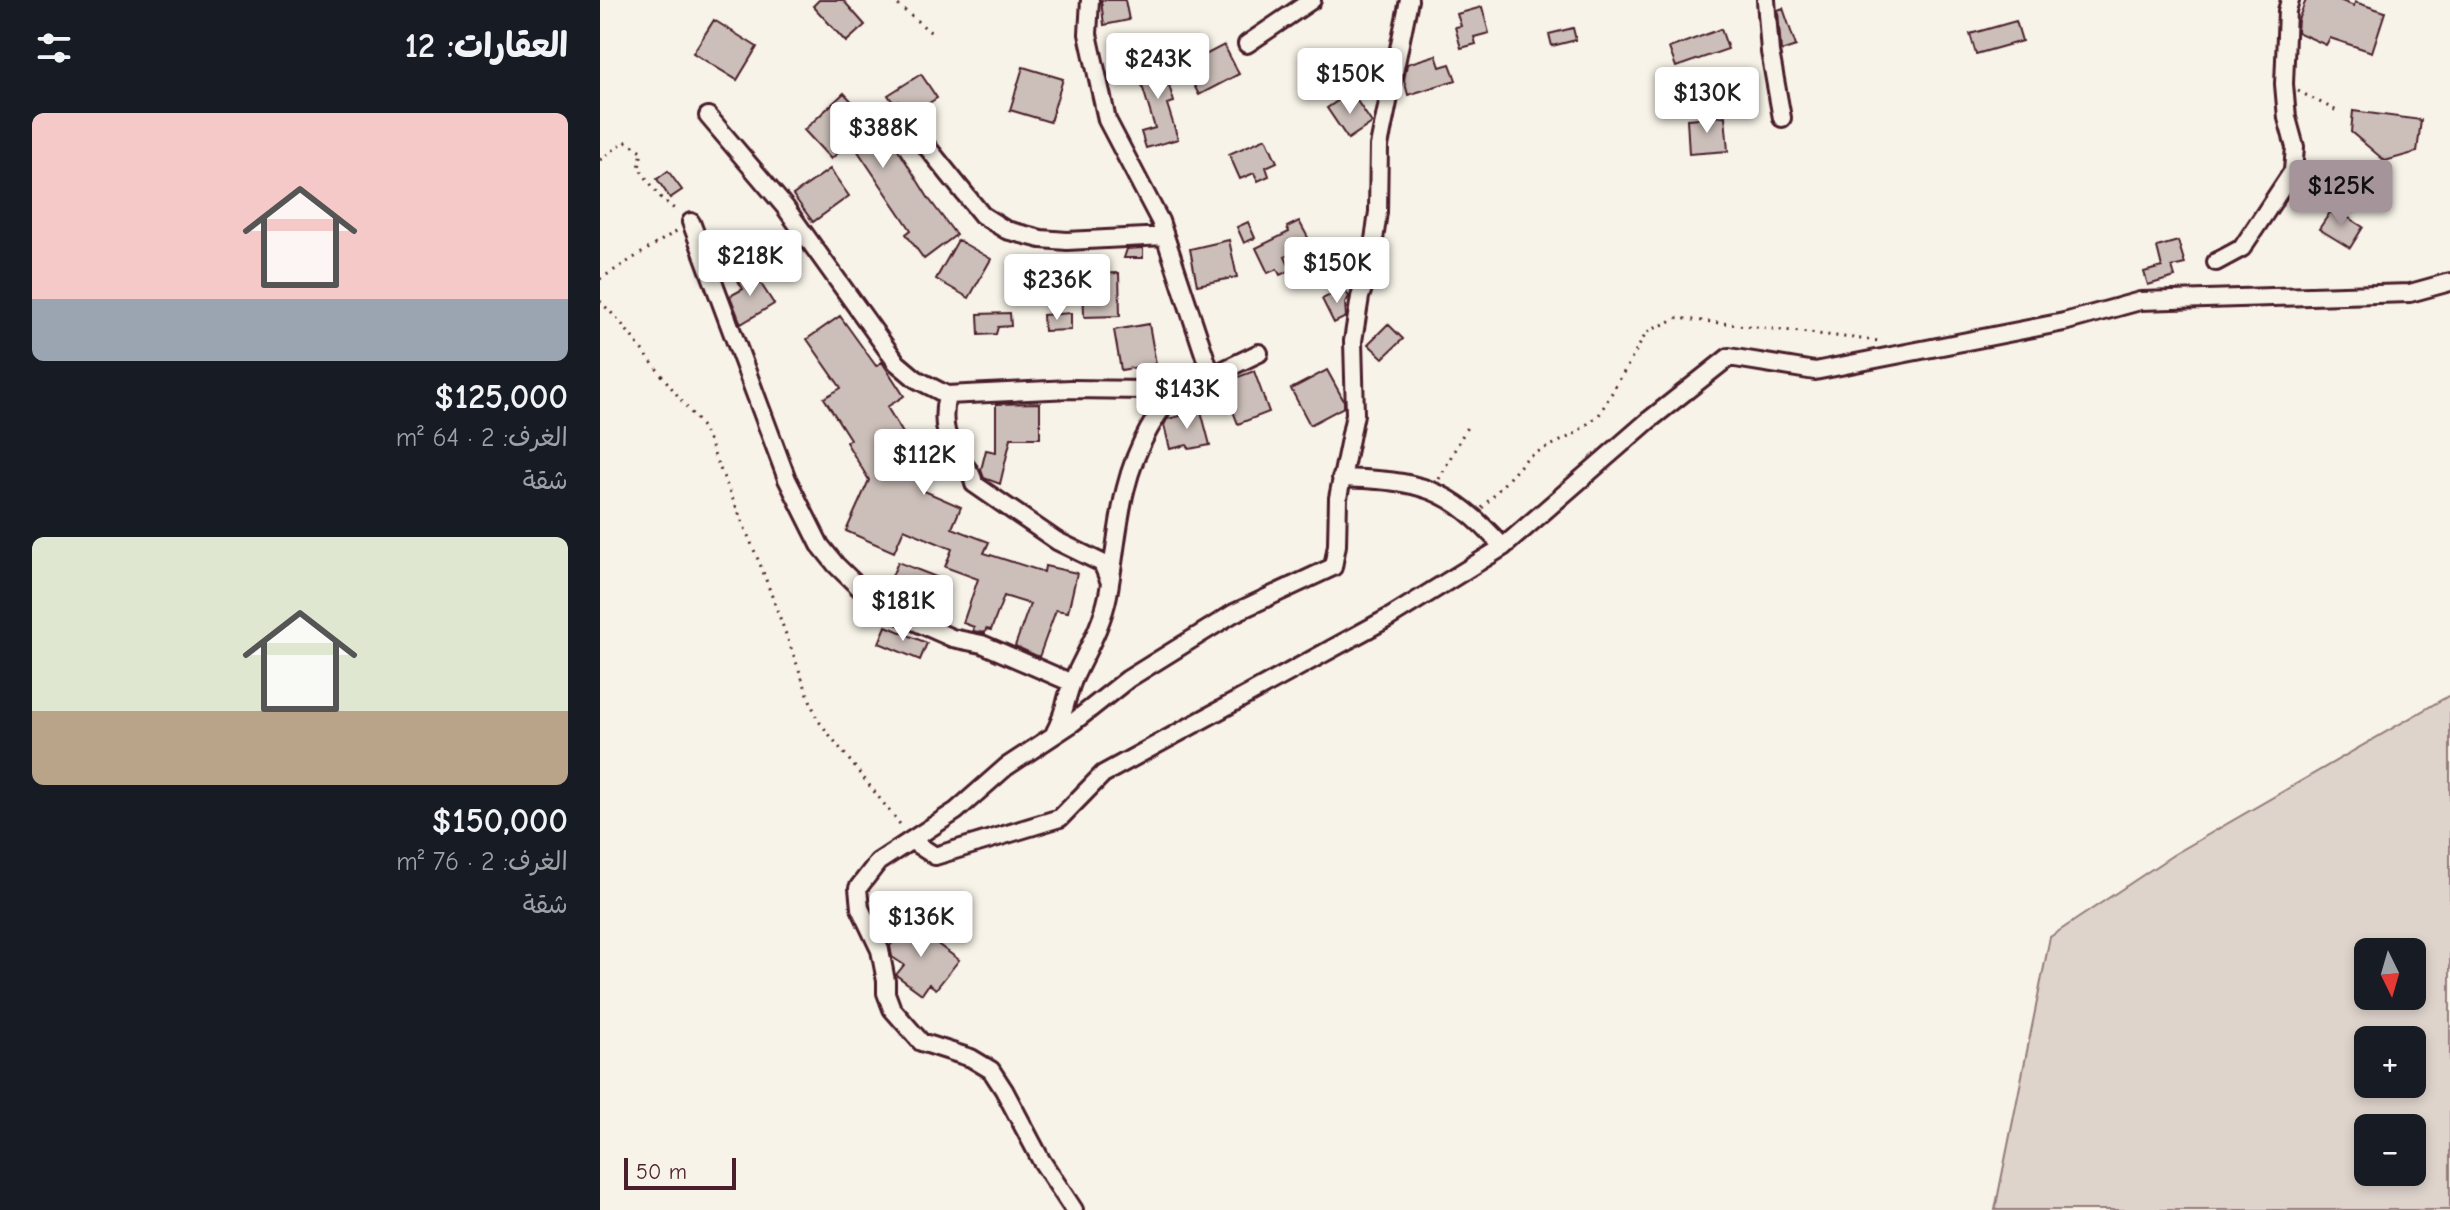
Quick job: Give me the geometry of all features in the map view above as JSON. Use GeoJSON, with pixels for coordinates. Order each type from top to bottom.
{"type":"FeatureCollection","features":[{"type":"Feature","properties":{"kind":"street"},"geometry":{"type":"LineString","coordinates":[[1090,0],[1088,34],[1107,120],[1151,201],[1211,375]]}},
{"type":"Feature","properties":{"kind":"street"},"geometry":{"type":"LineString","coordinates":[[1247,44],[1312,0]]}},
{"type":"Feature","properties":{"kind":"street"},"geometry":{"type":"LineString","coordinates":[[1074,1210],[1034,1148],[991,1070],[971,1058],[921,1042],[901,1023],[888,1001],[882,960],[860,908],[858,888],[878,862],[956,811],[1006,767],[1128,679],[1217,623],[1333,567],[1338,498],[1355,414],[1353,341],[1378,212],[1379,146],[1409,0]]}},
{"type":"Feature","properties":{"kind":"street"},"geometry":{"type":"LineString","coordinates":[[1766,0],[1770,52],[1782,118]]}},
{"type":"Feature","properties":{"kind":"street"},"geometry":{"type":"LineString","coordinates":[[2216,262],[2242,248],[2293,171],[2295,147],[2287,118],[2284,84],[2290,0]]}},
{"type":"Feature","properties":{"kind":"street"},"geometry":{"type":"LineString","coordinates":[[895,111],[982,215],[1006,230],[1041,239],[1067,241],[1165,236]]}},
{"type":"Feature","properties":{"kind":"street"},"geometry":{"type":"LineString","coordinates":[[708,116],[785,207],[897,363],[916,379],[947,395],[1125,389],[1163,395],[1164,404]]}},
{"type":"Feature","properties":{"kind":"street"},"geometry":{"type":"LineString","coordinates":[[691,222],[787,479],[820,545],[836,565],[886,610],[952,638],[982,644],[1072,683]]}},
{"type":"Feature","properties":{"kind":"street"},"geometry":{"type":"LineString","coordinates":[[912,841],[935,856],[1060,818],[1103,774],[1390,617],[1503,547],[1648,421],[1729,357],[1815,371],[2064,322],[2140,301],[2410,293],[2450,282]]}},
{"type":"Feature","properties":{"kind":"street"},"geometry":{"type":"LineString","coordinates":[[1055,734],[1072,683],[1099,625],[1125,481],[1138,449],[1164,404],[1174,394],[1259,353]]}},
{"type":"Feature","properties":{"kind":"street"},"geometry":{"type":"LineString","coordinates":[[947,395],[943,411],[945,430],[956,454],[973,477],[974,484],[1057,541],[1102,563],[1109,580]]}},
{"type":"Feature","properties":{"kind":"street"},"geometry":{"type":"LineString","coordinates":[[1341,478],[1408,482],[1435,490],[1474,516],[1503,547]]}},
{"type":"Feature","properties":{"kind":"path"},"geometry":{"type":"LineString","coordinates":[[892,0],[934,35]]}},
{"type":"Feature","properties":{"kind":"path"},"geometry":{"type":"LineString","coordinates":[[2284,84],[2339,112]]}},
{"type":"Feature","properties":{"kind":"path"},"geometry":{"type":"LineString","coordinates":[[600,160],[625,141],[642,151],[639,168],[661,198],[691,222],[600,279]]}},
{"type":"Feature","properties":{"kind":"path"},"geometry":{"type":"LineString","coordinates":[[2293,171],[2325,198],[2328,211]]}},
{"type":"Feature","properties":{"kind":"path"},"geometry":{"type":"LineString","coordinates":[[600,301],[621,323],[703,428],[762,569],[817,719],[912,841]]}},
{"type":"Feature","properties":{"kind":"path"},"geometry":{"type":"LineString","coordinates":[[1474,516],[1529,456],[1573,435],[1599,415],[1647,332],[1677,318],[1892,342]]}},
{"type":"Feature","properties":{"kind":"path"},"geometry":{"type":"LineString","coordinates":[[1435,490],[1445,464],[1467,427]]}},
{"type":"Feature","properties":{"kind":"shaded area"},"geometry":{"type":"Polygon","coordinates":[[[2450,695],[2450,1210],[1995,1210],[2050,937],[2173,855],[2450,695]]]}},
{"type":"Feature","properties":{"kind":"building"},"geometry":{"type":"Polygon","coordinates":[[[819,0],[843,0],[865,25],[846,42],[813,6],[819,0]]]}},
{"type":"Feature","properties":{"kind":"building"},"geometry":{"type":"Polygon","coordinates":[[[1101,0],[1125,0],[1129,20],[1104,25],[1101,0]]]}},
{"type":"Feature","properties":{"kind":"building"},"geometry":{"type":"Polygon","coordinates":[[[2306,0],[2339,0],[2354,6],[2355,2],[2385,12],[2372,52],[2330,38],[2326,45],[2297,32],[2306,0]]]}},
{"type":"Feature","properties":{"kind":"building"},"geometry":{"type":"Polygon","coordinates":[[[1482,7],[1489,33],[1474,37],[1476,44],[1461,48],[1455,27],[1461,26],[1457,14],[1482,7]]]}},
{"type":"Feature","properties":{"kind":"building"},"geometry":{"type":"Polygon","coordinates":[[[1783,8],[1796,46],[1781,51],[1778,10],[1783,8]]]}},
{"type":"Feature","properties":{"kind":"building"},"geometry":{"type":"Polygon","coordinates":[[[714,20],[757,47],[737,80],[693,53],[714,20]]]}},
{"type":"Feature","properties":{"kind":"building"},"geometry":{"type":"Polygon","coordinates":[[[2016,21],[2022,41],[1976,54],[1970,34],[2016,21]]]}},
{"type":"Feature","properties":{"kind":"building"},"geometry":{"type":"Polygon","coordinates":[[[1573,28],[1576,40],[1552,46],[1549,34],[1573,28]]]}},
{"type":"Feature","properties":{"kind":"building"},"geometry":{"type":"Polygon","coordinates":[[[1721,29],[1728,49],[1676,67],[1669,48],[1721,29]]]}},
{"type":"Feature","properties":{"kind":"building"},"geometry":{"type":"Polygon","coordinates":[[[1155,38],[1174,102],[1167,104],[1178,139],[1146,148],[1141,132],[1155,128],[1141,82],[1156,78],[1143,43],[1155,38]]]}},
{"type":"Feature","properties":{"kind":"building"},"geometry":{"type":"Polygon","coordinates":[[[1224,45],[1239,74],[1199,95],[1184,66],[1224,45]]]}},
{"type":"Feature","properties":{"kind":"building"},"geometry":{"type":"Polygon","coordinates":[[[1436,55],[1440,67],[1450,64],[1456,80],[1408,95],[1404,80],[1407,64],[1436,55]]]}},
{"type":"Feature","properties":{"kind":"building"},"geometry":{"type":"Polygon","coordinates":[[[1023,67],[1063,79],[1050,122],[1010,110],[1023,67]]]}},
{"type":"Feature","properties":{"kind":"building"},"geometry":{"type":"Polygon","coordinates":[[[921,74],[937,98],[918,110],[892,101],[888,95],[921,74]]]}},
{"type":"Feature","properties":{"kind":"building"},"geometry":{"type":"Polygon","coordinates":[[[1351,92],[1372,123],[1348,139],[1327,108],[1351,92]]]}},
{"type":"Feature","properties":{"kind":"building"},"geometry":{"type":"Polygon","coordinates":[[[844,93],[881,133],[886,130],[929,199],[956,235],[924,259],[906,234],[911,230],[851,141],[831,159],[804,130],[844,93]]]}},
{"type":"Feature","properties":{"kind":"building"},"geometry":{"type":"Polygon","coordinates":[[[2353,111],[2421,120],[2417,152],[2385,161],[2351,132],[2353,111]]]}},
{"type":"Feature","properties":{"kind":"building"},"geometry":{"type":"Polygon","coordinates":[[[1725,116],[1728,151],[1689,154],[1687,119],[1725,116]]]}},
{"type":"Feature","properties":{"kind":"building"},"geometry":{"type":"Polygon","coordinates":[[[1266,138],[1277,162],[1266,167],[1269,176],[1258,181],[1254,173],[1240,179],[1229,154],[1266,138]]]}},
{"type":"Feature","properties":{"kind":"building"},"geometry":{"type":"Polygon","coordinates":[[[830,169],[849,196],[813,222],[793,195],[830,169]]]}},
{"type":"Feature","properties":{"kind":"building"},"geometry":{"type":"Polygon","coordinates":[[[668,171],[682,190],[670,198],[657,179],[668,171]]]}},
{"type":"Feature","properties":{"kind":"building"},"geometry":{"type":"Polygon","coordinates":[[[2333,208],[2363,227],[2350,248],[2319,229],[2333,208]]]}},
{"type":"Feature","properties":{"kind":"building"},"geometry":{"type":"Polygon","coordinates":[[[1299,221],[1311,243],[1285,257],[1291,270],[1280,275],[1277,269],[1268,273],[1256,248],[1289,232],[1287,227],[1299,221]]]}},
{"type":"Feature","properties":{"kind":"building"},"geometry":{"type":"Polygon","coordinates":[[[1248,222],[1255,238],[1244,243],[1237,227],[1248,222]]]}},
{"type":"Feature","properties":{"kind":"building"},"geometry":{"type":"Polygon","coordinates":[[[958,240],[991,259],[969,298],[936,279],[958,240]]]}},
{"type":"Feature","properties":{"kind":"building"},"geometry":{"type":"Polygon","coordinates":[[[1229,240],[1237,277],[1197,285],[1190,249],[1229,240]]]}},
{"type":"Feature","properties":{"kind":"building"},"geometry":{"type":"Polygon","coordinates":[[[2178,241],[2185,264],[2172,267],[2175,277],[2148,285],[2144,272],[2162,267],[2157,247],[2178,241]]]}},
{"type":"Feature","properties":{"kind":"building"},"geometry":{"type":"Polygon","coordinates":[[[1143,248],[1143,258],[1124,258],[1127,249],[1143,248]]]}},
{"type":"Feature","properties":{"kind":"building"},"geometry":{"type":"Polygon","coordinates":[[[752,270],[774,304],[741,324],[730,296],[743,289],[737,279],[752,270]]]}},
{"type":"Feature","properties":{"kind":"building"},"geometry":{"type":"Polygon","coordinates":[[[1119,273],[1120,316],[1084,317],[1083,274],[1119,273]]]}},
{"type":"Feature","properties":{"kind":"building"},"geometry":{"type":"Polygon","coordinates":[[[1344,288],[1349,297],[1345,303],[1346,317],[1334,323],[1322,299],[1344,288]]]}},
{"type":"Feature","properties":{"kind":"building"},"geometry":{"type":"Polygon","coordinates":[[[1010,313],[1011,326],[998,327],[996,334],[979,335],[978,314],[1010,313]]]}},
{"type":"Feature","properties":{"kind":"building"},"geometry":{"type":"Polygon","coordinates":[[[1071,313],[1071,330],[1044,331],[1043,315],[1071,313]]]}},
{"type":"Feature","properties":{"kind":"building"},"geometry":{"type":"Polygon","coordinates":[[[840,316],[876,366],[882,362],[904,396],[887,407],[909,443],[880,461],[926,481],[922,490],[961,507],[952,528],[989,542],[984,553],[1044,572],[1045,566],[1077,573],[1068,612],[1056,610],[1039,657],[1015,646],[1030,604],[1004,596],[991,630],[986,629],[985,633],[973,631],[974,627],[963,623],[978,579],[945,567],[952,549],[904,529],[894,552],[846,531],[869,480],[846,442],[850,439],[824,398],[841,388],[807,339],[840,316]]]}},
{"type":"Feature","properties":{"kind":"building"},"geometry":{"type":"Polygon","coordinates":[[[1149,324],[1156,364],[1121,370],[1114,330],[1149,324]]]}},
{"type":"Feature","properties":{"kind":"building"},"geometry":{"type":"Polygon","coordinates":[[[1388,324],[1403,339],[1383,358],[1368,344],[1388,324]]]}},
{"type":"Feature","properties":{"kind":"building"},"geometry":{"type":"Polygon","coordinates":[[[1327,370],[1344,401],[1344,407],[1310,425],[1291,389],[1327,370]]]}},
{"type":"Feature","properties":{"kind":"building"},"geometry":{"type":"Polygon","coordinates":[[[1254,371],[1269,412],[1238,424],[1222,383],[1254,371]]]}},
{"type":"Feature","properties":{"kind":"building"},"geometry":{"type":"Polygon","coordinates":[[[1040,403],[1040,438],[1011,438],[1000,484],[984,478],[981,470],[986,450],[996,452],[996,404],[1040,403]]]}},
{"type":"Feature","properties":{"kind":"building"},"geometry":{"type":"Polygon","coordinates":[[[1201,411],[1210,445],[1170,449],[1164,425],[1167,419],[1201,411]]]}},
{"type":"Feature","properties":{"kind":"building"},"geometry":{"type":"Polygon","coordinates":[[[898,562],[949,582],[938,608],[887,588],[898,562]]]}},
{"type":"Feature","properties":{"kind":"building"},"geometry":{"type":"Polygon","coordinates":[[[886,626],[927,643],[920,660],[879,643],[886,626]]]}},
{"type":"Feature","properties":{"kind":"building"},"geometry":{"type":"Polygon","coordinates":[[[908,922],[959,960],[936,989],[929,984],[922,994],[896,975],[904,965],[892,957],[890,946],[908,922]]]}}]}
